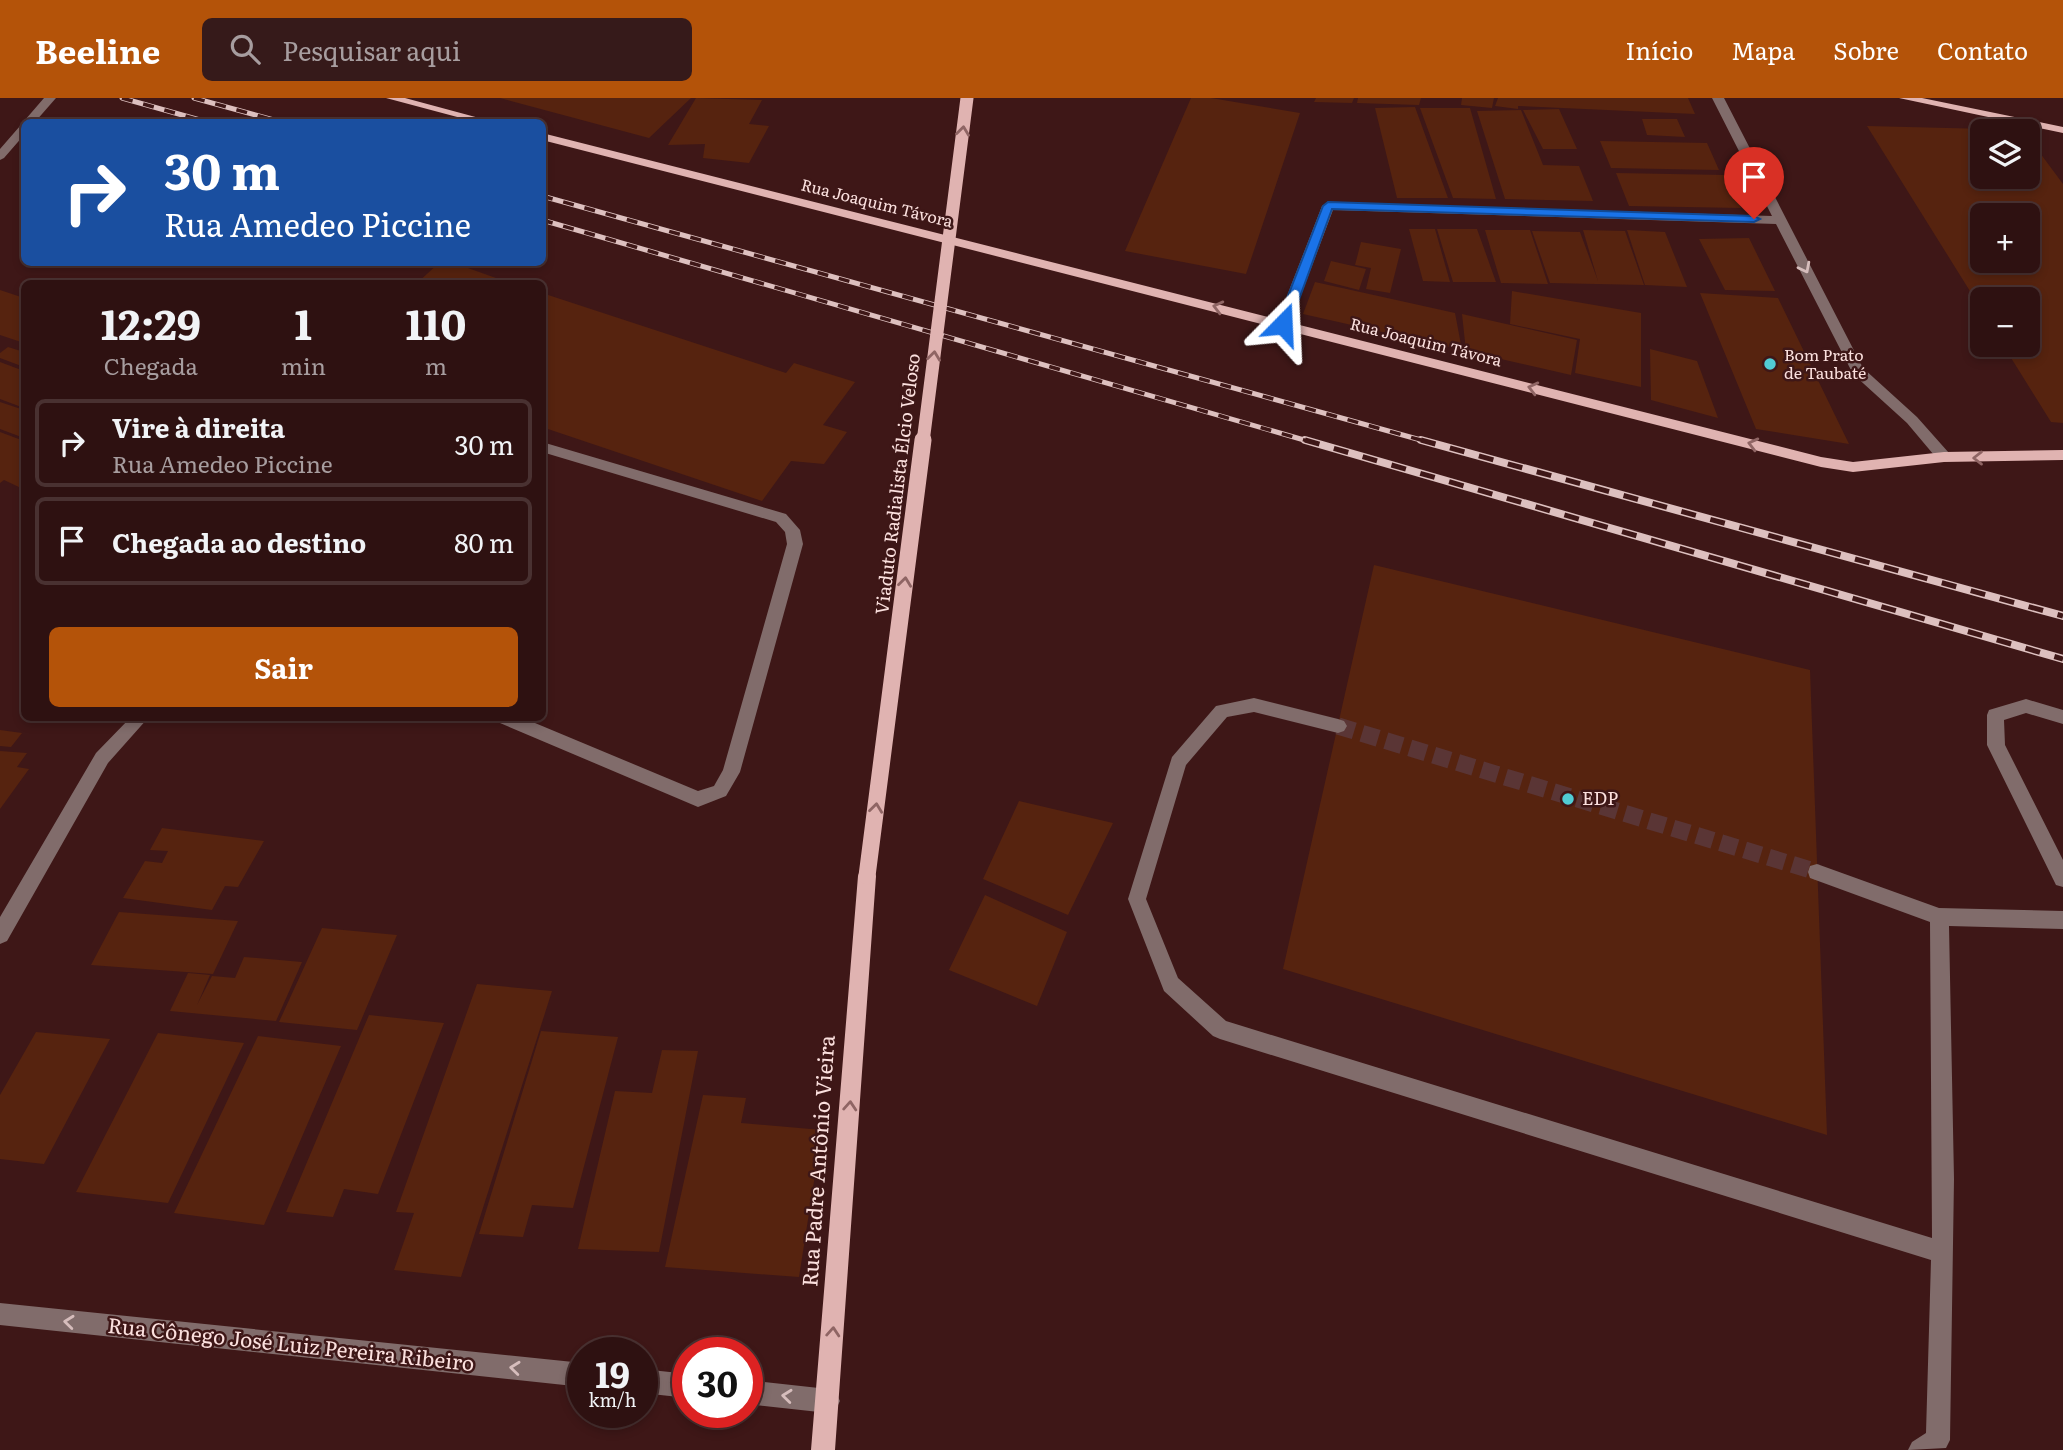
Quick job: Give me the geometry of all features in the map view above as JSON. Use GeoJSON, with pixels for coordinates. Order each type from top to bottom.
{"type":"FeatureCollection","features":[{"type":"Feature","properties":{"kind":"main road"},"geometry":{"type":"LineString","coordinates":[[392,98],[476,119]]}},
{"type":"Feature","properties":{"kind":"main road","name":"Viaduto Radialista Élcio Veloso"},"geometry":{"type":"LineString","coordinates":[[867,876],[967,98]]}},
{"type":"Feature","properties":{"kind":"main road"},"geometry":{"type":"LineString","coordinates":[[1905,98],[2063,130]]}},
{"type":"Feature","properties":{"kind":"main road","name":"Rua Joaquim Távora"},"geometry":{"type":"LineString","coordinates":[[546,137],[1821,462],[1853,467],[1944,457],[2063,455]]}},
{"type":"Feature","properties":{"kind":"main road","name":"Rua Padre Antônio Vieira"},"geometry":{"type":"LineString","coordinates":[[823,1450],[867,876]]}},
{"type":"Feature","properties":{"kind":"street"},"geometry":{"type":"LineString","coordinates":[[32,119],[50,98]]}},
{"type":"Feature","properties":{"kind":"street"},"geometry":{"type":"LineString","coordinates":[[1718,98],[1858,370],[1912,420],[1944,457]]}},
{"type":"Feature","properties":{"kind":"street"},"geometry":{"type":"LineString","coordinates":[[0,156],[21,132]]}},
{"type":"Feature","properties":{"kind":"street"},"geometry":{"type":"LineString","coordinates":[[1283,324],[1328,206],[1781,220]]}},
{"type":"Feature","properties":{"kind":"street"},"geometry":{"type":"LineString","coordinates":[[513,721],[698,799],[720,791],[731,772],[795,544],[792,530],[780,518],[546,448]]}},
{"type":"Feature","properties":{"kind":"street"},"geometry":{"type":"LineString","coordinates":[[1338,726],[1254,705],[1222,711],[1178,762],[1137,899],[1171,984],[1220,1029],[1942,1252]]}},
{"type":"Feature","properties":{"kind":"street"},"geometry":{"type":"LineString","coordinates":[[2063,717],[2026,706],[1995,715],[1996,745],[2063,879]]}},
{"type":"Feature","properties":{"kind":"street"},"geometry":{"type":"LineString","coordinates":[[0,935],[102,758],[137,721]]}},
{"type":"Feature","properties":{"kind":"street"},"geometry":{"type":"LineString","coordinates":[[1817,872],[1940,917],[2063,920]]}},
{"type":"Feature","properties":{"kind":"street"},"geometry":{"type":"LineString","coordinates":[[1920,1450],[1938,1440],[1943,1054],[1940,917]]}},
{"type":"Feature","properties":{"kind":"street","name":"Rua Cônego José Luiz Pereira Ribeiro"},"geometry":{"type":"LineString","coordinates":[[0,1314],[567,1373]]}},
{"type":"Feature","properties":{"kind":"street"},"geometry":{"type":"LineString","coordinates":[[763,1394],[828,1401]]}},
{"type":"Feature","properties":{"kind":"building"},"geometry":{"type":"Polygon","coordinates":[[[500,98],[691,98],[649,138],[500,98]]]}},
{"type":"Feature","properties":{"kind":"building"},"geometry":{"type":"Polygon","coordinates":[[[696,98],[762,100],[749,124],[769,126],[749,163],[703,158],[705,144],[668,145],[696,98]]]}},
{"type":"Feature","properties":{"kind":"building"},"geometry":{"type":"Polygon","coordinates":[[[1191,98],[1211,98],[1300,113],[1246,274],[1125,251],[1191,98]]]}},
{"type":"Feature","properties":{"kind":"building"},"geometry":{"type":"Polygon","coordinates":[[[1316,98],[1354,98],[1352,103],[1314,102],[1316,98]]]}},
{"type":"Feature","properties":{"kind":"building"},"geometry":{"type":"Polygon","coordinates":[[[1358,98],[1421,98],[1419,105],[1357,103],[1358,98]]]}},
{"type":"Feature","properties":{"kind":"building"},"geometry":{"type":"Polygon","coordinates":[[[1462,98],[1494,98],[1492,108],[1461,105],[1462,98]]]}},
{"type":"Feature","properties":{"kind":"building"},"geometry":{"type":"Polygon","coordinates":[[[1498,98],[1688,98],[1695,114],[1518,106],[1518,109],[1495,106],[1498,98]]]}},
{"type":"Feature","properties":{"kind":"building"},"geometry":{"type":"Polygon","coordinates":[[[1415,107],[1448,198],[1397,198],[1375,108],[1415,107]]]}},
{"type":"Feature","properties":{"kind":"building"},"geometry":{"type":"Polygon","coordinates":[[[1420,108],[1470,108],[1496,199],[1453,198],[1420,108]]]}},
{"type":"Feature","properties":{"kind":"building"},"geometry":{"type":"Polygon","coordinates":[[[1559,109],[1577,149],[1543,149],[1523,110],[1559,109]]]}},
{"type":"Feature","properties":{"kind":"building"},"geometry":{"type":"Polygon","coordinates":[[[1521,110],[1543,165],[1579,166],[1593,201],[1505,199],[1477,111],[1521,110]]]}},
{"type":"Feature","properties":{"kind":"building"},"geometry":{"type":"Polygon","coordinates":[[[1642,119],[1677,119],[1685,137],[1647,135],[1642,119]]]}},
{"type":"Feature","properties":{"kind":"building"},"geometry":{"type":"Polygon","coordinates":[[[1867,126],[1970,129],[1970,189],[2040,189],[2040,153],[2063,184],[2063,423],[2051,422],[2010,357],[2040,357],[2040,287],[1970,287],[1970,291],[1867,126]]]}},
{"type":"Feature","properties":{"kind":"building"},"geometry":{"type":"Polygon","coordinates":[[[1600,141],[1707,143],[1719,170],[1611,168],[1600,141]]]}},
{"type":"Feature","properties":{"kind":"building"},"geometry":{"type":"Polygon","coordinates":[[[1616,173],[1725,175],[1741,208],[1629,206],[1616,173]]]}},
{"type":"Feature","properties":{"kind":"building"},"geometry":{"type":"Polygon","coordinates":[[[1409,229],[1435,229],[1450,282],[1423,281],[1409,229]]]}},
{"type":"Feature","properties":{"kind":"building"},"geometry":{"type":"Polygon","coordinates":[[[1437,229],[1477,229],[1496,282],[1453,282],[1437,229]]]}},
{"type":"Feature","properties":{"kind":"building"},"geometry":{"type":"Polygon","coordinates":[[[1485,230],[1530,230],[1548,284],[1501,283],[1485,230]]]}},
{"type":"Feature","properties":{"kind":"building"},"geometry":{"type":"Polygon","coordinates":[[[1583,230],[1625,231],[1644,285],[1550,283],[1532,231],[1580,232],[1598,281],[1583,230]]]}},
{"type":"Feature","properties":{"kind":"building"},"geometry":{"type":"Polygon","coordinates":[[[1627,230],[1665,232],[1687,287],[1645,285],[1627,230]]]}},
{"type":"Feature","properties":{"kind":"building"},"geometry":{"type":"Polygon","coordinates":[[[1749,238],[1775,291],[1725,290],[1699,239],[1749,238]]]}},
{"type":"Feature","properties":{"kind":"building"},"geometry":{"type":"Polygon","coordinates":[[[1361,242],[1401,249],[1390,293],[1366,289],[1371,268],[1355,265],[1361,242]]]}},
{"type":"Feature","properties":{"kind":"building"},"geometry":{"type":"Polygon","coordinates":[[[1331,261],[1366,269],[1359,290],[1324,281],[1331,261]]]}},
{"type":"Feature","properties":{"kind":"building"},"geometry":{"type":"Polygon","coordinates":[[[436,266],[462,266],[502,280],[420,280],[436,266]]]}},
{"type":"Feature","properties":{"kind":"building"},"geometry":{"type":"Polygon","coordinates":[[[1315,282],[1455,313],[1462,350],[1303,314],[1315,282]]]}},
{"type":"Feature","properties":{"kind":"building"},"geometry":{"type":"Polygon","coordinates":[[[0,290],[21,297],[21,342],[0,335],[0,290]]]}},
{"type":"Feature","properties":{"kind":"building"},"geometry":{"type":"Polygon","coordinates":[[[1512,291],[1641,313],[1641,387],[1575,373],[1580,339],[1510,324],[1512,291]]]}},
{"type":"Feature","properties":{"kind":"building","name":"Bom Prato de Taubaté"},"geometry":{"type":"Polygon","coordinates":[[[1700,293],[1778,298],[1849,444],[1756,429],[1700,293]]]}},
{"type":"Feature","properties":{"kind":"building"},"geometry":{"type":"Polygon","coordinates":[[[546,294],[786,373],[794,363],[855,382],[823,425],[847,432],[824,464],[791,461],[762,501],[546,428],[546,294]]]}},
{"type":"Feature","properties":{"kind":"building"},"geometry":{"type":"Polygon","coordinates":[[[1462,314],[1577,340],[1571,375],[1466,351],[1462,314]]]}},
{"type":"Feature","properties":{"kind":"building"},"geometry":{"type":"Polygon","coordinates":[[[8,347],[21,351],[21,366],[0,358],[0,353],[8,347]]]}},
{"type":"Feature","properties":{"kind":"building"},"geometry":{"type":"Polygon","coordinates":[[[1650,349],[1697,361],[1718,418],[1651,400],[1650,349]]]}},
{"type":"Feature","properties":{"kind":"building"},"geometry":{"type":"Polygon","coordinates":[[[0,362],[21,370],[21,407],[0,399],[0,362]]]}},
{"type":"Feature","properties":{"kind":"building"},"geometry":{"type":"Polygon","coordinates":[[[0,402],[21,409],[21,437],[0,429],[0,402]]]}},
{"type":"Feature","properties":{"kind":"building"},"geometry":{"type":"Polygon","coordinates":[[[0,432],[21,440],[21,488],[4,480],[0,483],[0,432]]]}},
{"type":"Feature","properties":{"kind":"building","name":"EDP"},"geometry":{"type":"Polygon","coordinates":[[[1374,565],[1810,670],[1827,1135],[1283,969],[1374,565]]]}},
{"type":"Feature","properties":{"kind":"building"},"geometry":{"type":"Polygon","coordinates":[[[0,730],[22,733],[11,747],[0,746],[0,730]]]}},
{"type":"Feature","properties":{"kind":"building"},"geometry":{"type":"Polygon","coordinates":[[[0,751],[27,753],[17,767],[29,769],[0,809],[0,751]]]}},
{"type":"Feature","properties":{"kind":"building"},"geometry":{"type":"Polygon","coordinates":[[[1019,801],[1113,823],[1068,915],[983,879],[1019,801]]]}},
{"type":"Feature","properties":{"kind":"building"},"geometry":{"type":"Polygon","coordinates":[[[162,828],[264,841],[238,887],[225,886],[212,910],[123,898],[145,861],[162,863],[168,851],[150,850],[162,828]]]}},
{"type":"Feature","properties":{"kind":"building"},"geometry":{"type":"Polygon","coordinates":[[[985,895],[1067,932],[1037,1006],[949,970],[985,895]]]}},
{"type":"Feature","properties":{"kind":"building"},"geometry":{"type":"Polygon","coordinates":[[[119,912],[238,921],[213,974],[91,965],[119,912]]]}},
{"type":"Feature","properties":{"kind":"building"},"geometry":{"type":"Polygon","coordinates":[[[322,928],[397,935],[357,1030],[279,1022],[322,928]]]}},
{"type":"Feature","properties":{"kind":"building"},"geometry":{"type":"Polygon","coordinates":[[[244,957],[302,962],[276,1021],[170,1011],[188,973],[210,975],[197,1005],[212,976],[235,978],[244,957]]]}},
{"type":"Feature","properties":{"kind":"building"},"geometry":{"type":"Polygon","coordinates":[[[477,984],[552,991],[461,1277],[394,1270],[414,1213],[396,1212],[477,984]]]}},
{"type":"Feature","properties":{"kind":"building"},"geometry":{"type":"Polygon","coordinates":[[[369,1015],[444,1023],[378,1194],[344,1189],[333,1217],[286,1212],[369,1015]]]}},
{"type":"Feature","properties":{"kind":"building"},"geometry":{"type":"Polygon","coordinates":[[[541,1031],[618,1037],[573,1208],[532,1205],[523,1237],[479,1234],[541,1031]]]}},
{"type":"Feature","properties":{"kind":"building"},"geometry":{"type":"Polygon","coordinates":[[[36,1032],[110,1039],[44,1164],[0,1159],[0,1095],[36,1032]]]}},
{"type":"Feature","properties":{"kind":"building"},"geometry":{"type":"Polygon","coordinates":[[[158,1033],[244,1043],[168,1203],[76,1192],[158,1033]]]}},
{"type":"Feature","properties":{"kind":"building"},"geometry":{"type":"Polygon","coordinates":[[[258,1036],[341,1046],[264,1225],[174,1213],[258,1036]]]}},
{"type":"Feature","properties":{"kind":"building"},"geometry":{"type":"Polygon","coordinates":[[[662,1050],[698,1051],[659,1252],[578,1249],[615,1091],[652,1093],[662,1050]]]}},
{"type":"Feature","properties":{"kind":"building"},"geometry":{"type":"Polygon","coordinates":[[[703,1095],[746,1098],[741,1123],[822,1130],[799,1277],[665,1267],[703,1095]]]}},
{"type":"Feature","properties":{"kind":"tunnel"},"geometry":{"type":"LineString","coordinates":[[1338,726],[1817,872]]}},
{"type":"Feature","properties":{"kind":"railway"},"geometry":{"type":"LineString","coordinates":[[122,98],[196,119]]}},
{"type":"Feature","properties":{"kind":"railway"},"geometry":{"type":"LineString","coordinates":[[194,98],[270,119]]}},
{"type":"Feature","properties":{"kind":"railway"},"geometry":{"type":"LineString","coordinates":[[546,197],[1428,442]]}},
{"type":"Feature","properties":{"kind":"railway"},"geometry":{"type":"LineString","coordinates":[[546,221],[1311,442]]}},
{"type":"Feature","properties":{"kind":"railway"},"geometry":{"type":"LineString","coordinates":[[1305,440],[2063,659]]}},
{"type":"Feature","properties":{"kind":"railway"},"geometry":{"type":"LineString","coordinates":[[1421,440],[2063,616]]}},
{"type":"Feature","properties":{"kind":"place","name":"Bom Prato de Taubaté"},"geometry":{"type":"Point","coordinates":[1770,364]}},
{"type":"Feature","properties":{"kind":"place","name":"EDP"},"geometry":{"type":"Point","coordinates":[1568,799]}},
{"type":"Feature","properties":{"kind":"route"},"geometry":{"type":"LineString","coordinates":[[1283,324],[1328,206],[1754,219]]}}]}
